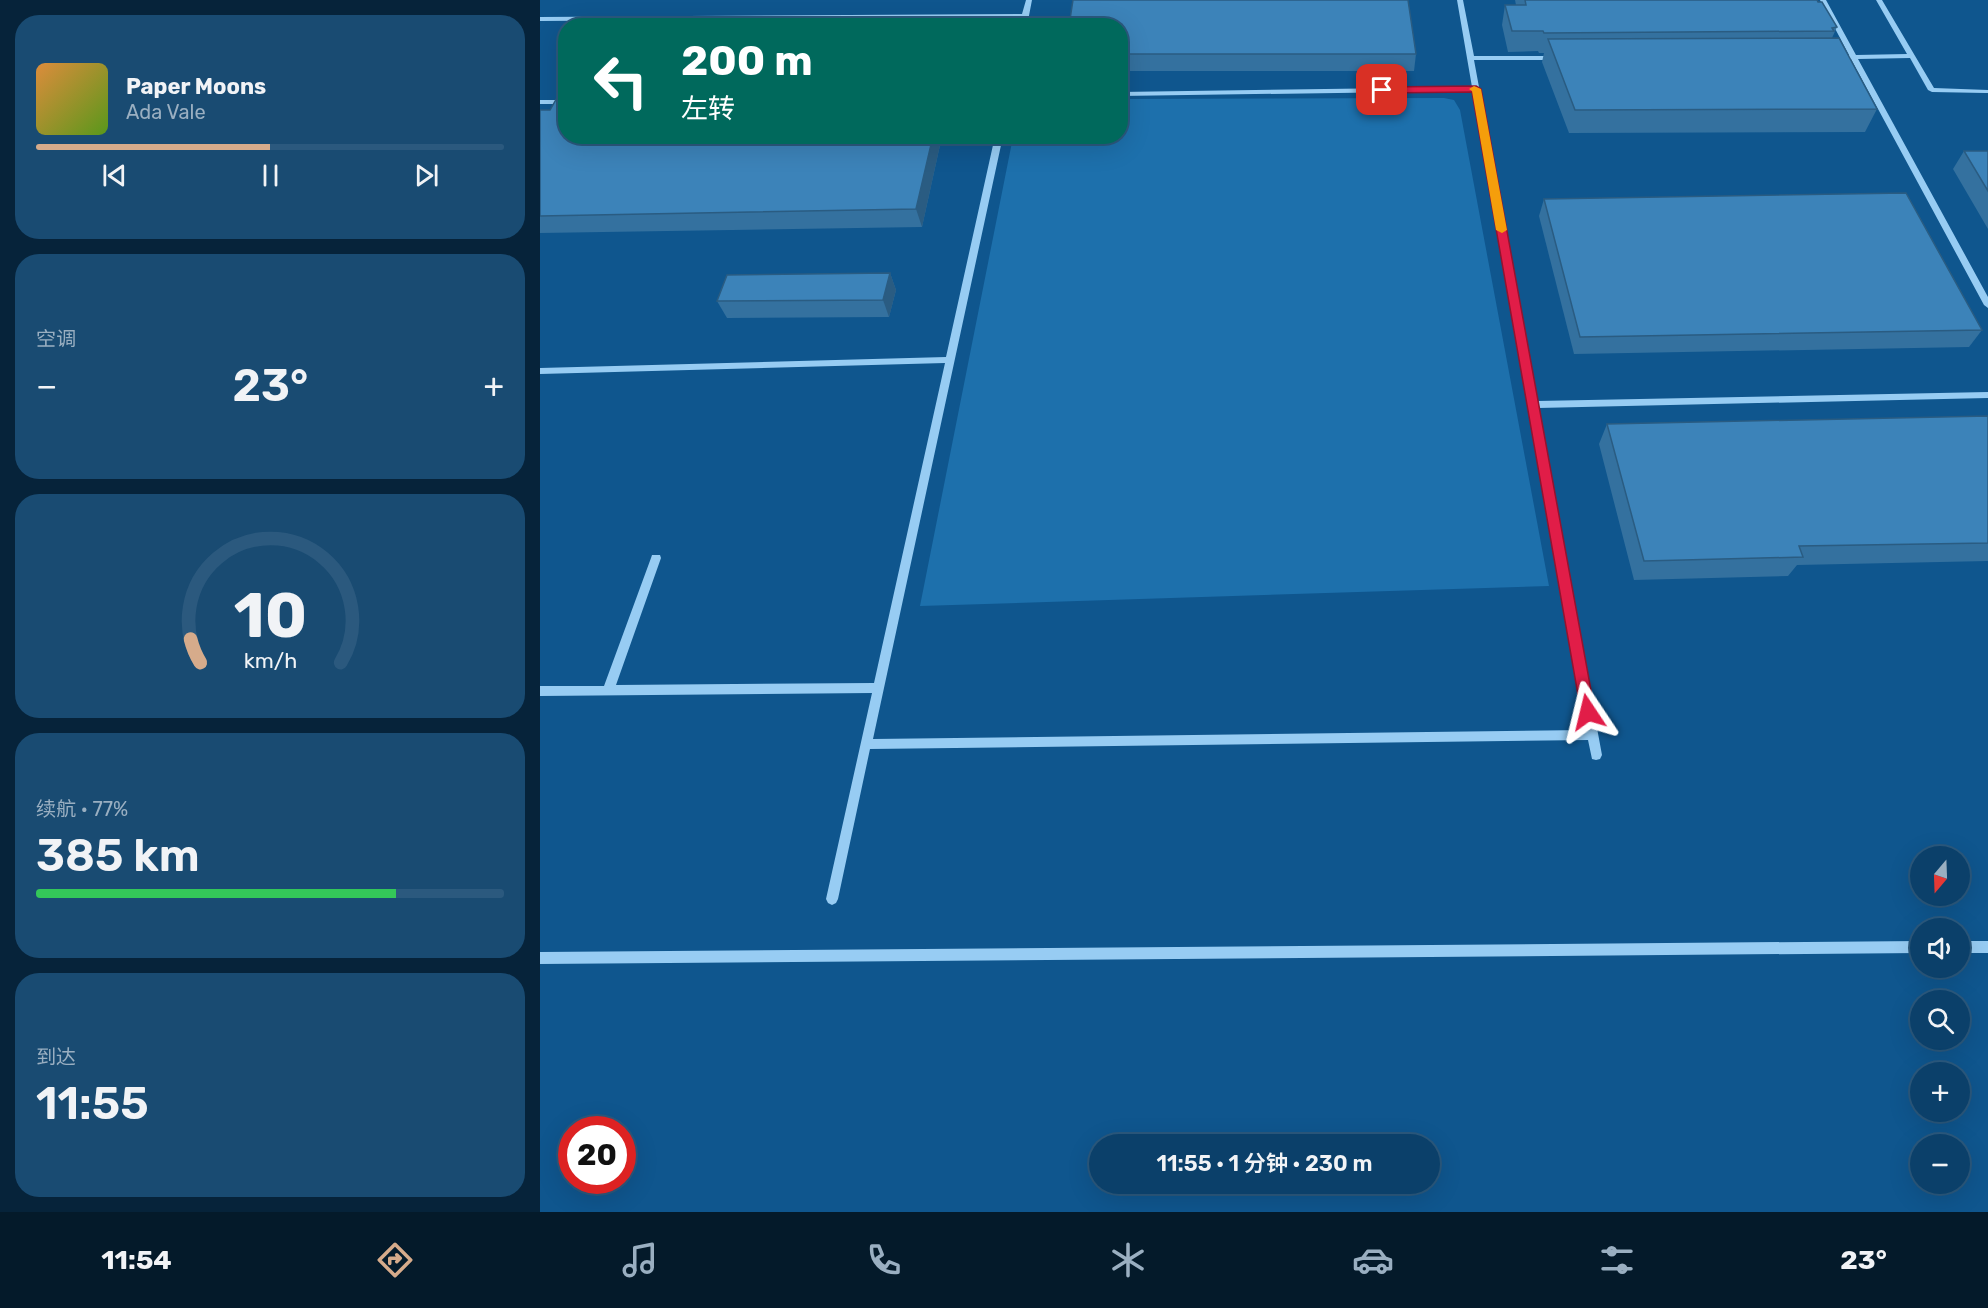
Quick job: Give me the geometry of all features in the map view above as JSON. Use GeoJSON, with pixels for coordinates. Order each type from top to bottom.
{"type":"FeatureCollection","features":[{"type":"Feature","properties":{"kind":"lane"},"geometry":{"type":"LineString","coordinates":[[702,18],[1025,16],[1029,0]]}},
{"type":"Feature","properties":{"kind":"lane"},"geometry":{"type":"LineString","coordinates":[[1460,0],[1596,755]]}},
{"type":"Feature","properties":{"kind":"lane"},"geometry":{"type":"LineString","coordinates":[[1823,0],[1988,305]]}},
{"type":"Feature","properties":{"kind":"lane"},"geometry":{"type":"LineString","coordinates":[[1878,0],[1932,90],[1985,91]]}},
{"type":"Feature","properties":{"kind":"lane"},"geometry":{"type":"LineString","coordinates":[[540,19],[558,19]]}},
{"type":"Feature","properties":{"kind":"lane"},"geometry":{"type":"LineString","coordinates":[[1830,57],[1911,56]]}},
{"type":"Feature","properties":{"kind":"lane"},"geometry":{"type":"LineString","coordinates":[[1471,58],[1567,58]]}},
{"type":"Feature","properties":{"kind":"lane"},"geometry":{"type":"LineString","coordinates":[[1128,94],[1476,89]]}},
{"type":"Feature","properties":{"kind":"lane"},"geometry":{"type":"LineString","coordinates":[[540,102],[558,102]]}},
{"type":"Feature","properties":{"kind":"lane"},"geometry":{"type":"LineString","coordinates":[[832,899],[997,144]]}},
{"type":"Feature","properties":{"kind":"lane"},"geometry":{"type":"LineString","coordinates":[[540,371],[950,360]]}},
{"type":"Feature","properties":{"kind":"lane"},"geometry":{"type":"LineString","coordinates":[[1533,405],[1988,395]]}},
{"type":"Feature","properties":{"kind":"lane"},"geometry":{"type":"LineString","coordinates":[[608,691],[656,558]]}},
{"type":"Feature","properties":{"kind":"lane"},"geometry":{"type":"LineString","coordinates":[[540,691],[878,688]]}},
{"type":"Feature","properties":{"kind":"lane"},"geometry":{"type":"LineString","coordinates":[[866,744],[1592,735]]}},
{"type":"Feature","properties":{"kind":"lane"},"geometry":{"type":"LineString","coordinates":[[540,958],[1910,947]]}},
{"type":"Feature","properties":{"kind":"lane"},"geometry":{"type":"LineString","coordinates":[[1970,947],[1988,947]]}},
{"type":"Feature","properties":{"kind":"shaded area"},"geometry":{"type":"Polygon","coordinates":[[[1444,98],[1454,100],[1460,110],[1549,586],[920,606],[1012,144],[1128,144],[1128,99],[1444,98]]]}},
{"type":"Feature","properties":{"kind":"building"},"geometry":{"type":"Polygon","coordinates":[[[1073,0],[1408,0],[1416,54],[1128,54],[1128,18],[1070,18],[1073,0]]]}},
{"type":"Feature","properties":{"kind":"building"},"geometry":{"type":"Polygon","coordinates":[[[1525,0],[1817,0],[1822,2],[1837,27],[1832,28],[1834,31],[1544,33],[1543,31],[1512,31],[1505,5],[1526,5],[1525,0]]]}},
{"type":"Feature","properties":{"kind":"building"},"geometry":{"type":"Polygon","coordinates":[[[1839,38],[1877,109],[1575,110],[1548,39],[1839,38]]]}},
{"type":"Feature","properties":{"kind":"building"},"geometry":{"type":"Polygon","coordinates":[[[558,96],[558,144],[931,144],[916,209],[540,216],[540,110],[550,110],[558,96]]]}},
{"type":"Feature","properties":{"kind":"building"},"geometry":{"type":"Polygon","coordinates":[[[1964,151],[1988,151],[1988,191],[1964,151]]]}},
{"type":"Feature","properties":{"kind":"building"},"geometry":{"type":"Polygon","coordinates":[[[1906,193],[1982,330],[1580,337],[1544,199],[1906,193]]]}},
{"type":"Feature","properties":{"kind":"building"},"geometry":{"type":"Polygon","coordinates":[[[890,273],[883,300],[717,301],[727,275],[890,273]]]}},
{"type":"Feature","properties":{"kind":"building"},"geometry":{"type":"Polygon","coordinates":[[[1988,416],[1988,543],[1799,546],[1803,557],[1644,561],[1607,424],[1988,416]]]}},
{"type":"Feature","properties":{"kind":"slow traffic"},"geometry":{"type":"LineString","coordinates":[[1474,89],[1476,89],[1502,230]]}},
{"type":"Feature","properties":{"kind":"route"},"geometry":{"type":"LineString","coordinates":[[1382,90],[1476,89],[1588,712]]}}]}
